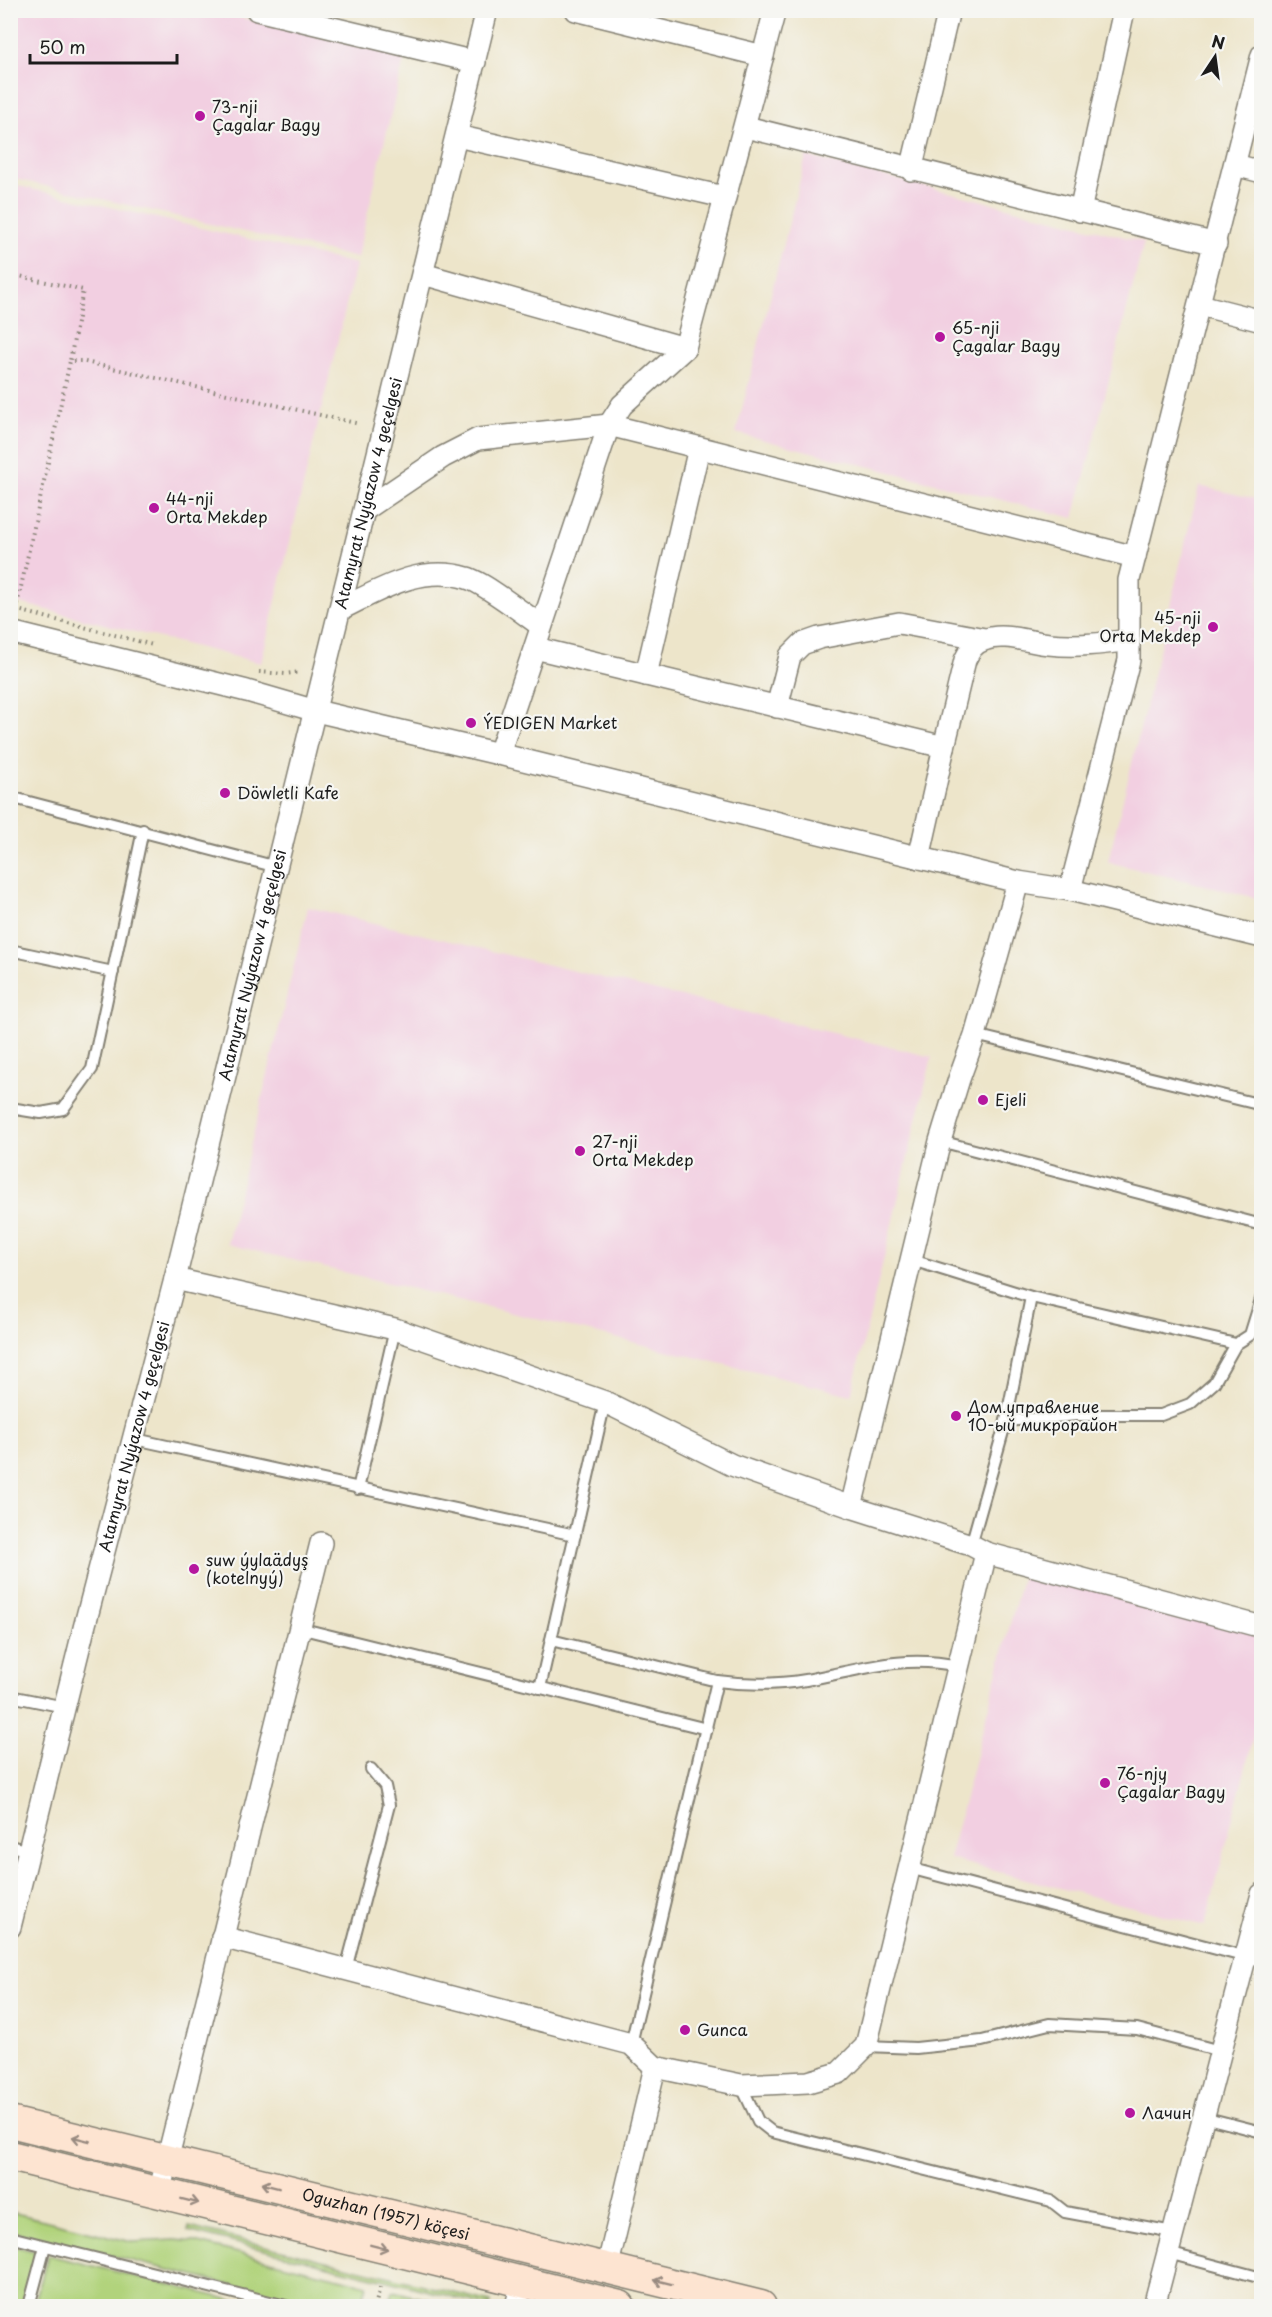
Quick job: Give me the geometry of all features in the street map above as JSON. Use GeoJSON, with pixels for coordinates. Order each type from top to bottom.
{"type":"FeatureCollection","features":[{"type":"Feature","properties":{"kind":"main road","name":"Oguzhan (1957) köçesi"},"geometry":{"type":"LineString","coordinates":[[10,2122],[761,2307]]}},
{"type":"Feature","properties":{"kind":"main road","name":"Oguzhan (1957) köçesi"},"geometry":{"type":"LineString","coordinates":[[10,2156],[159,2193],[519,2295],[620,2307]]}},
{"type":"Feature","properties":{"kind":"street"},"geometry":{"type":"LineString","coordinates":[[257,10],[344,20],[476,62]]}},
{"type":"Feature","properties":{"kind":"street","name":"Atamyrat Nyýazow 4 geçelgesi"},"geometry":{"type":"LineString","coordinates":[[11,1924],[20,1848],[64,1707],[135,1439],[488,10]]}},
{"type":"Feature","properties":{"kind":"street"},"geometry":{"type":"LineString","coordinates":[[576,10],[763,56]]}},
{"type":"Feature","properties":{"kind":"street"},"geometry":{"type":"LineString","coordinates":[[499,754],[535,648],[540,625],[609,425],[622,405],[685,348],[724,197],[746,127],[775,10]]}},
{"type":"Feature","properties":{"kind":"street"},"geometry":{"type":"LineString","coordinates":[[911,170],[949,10]]}},
{"type":"Feature","properties":{"kind":"street"},"geometry":{"type":"LineString","coordinates":[[1080,211],[1124,10]]}},
{"type":"Feature","properties":{"kind":"street"},"geometry":{"type":"LineString","coordinates":[[1070,890],[1129,660],[1129,580],[1216,244],[1262,55]]}},
{"type":"Feature","properties":{"kind":"street"},"geometry":{"type":"LineString","coordinates":[[746,127],[911,170],[1216,244]]}},
{"type":"Feature","properties":{"kind":"street"},"geometry":{"type":"LineString","coordinates":[[458,136],[724,197]]}},
{"type":"Feature","properties":{"kind":"street"},"geometry":{"type":"LineString","coordinates":[[1235,165],[1262,172]]}},
{"type":"Feature","properties":{"kind":"street"},"geometry":{"type":"LineString","coordinates":[[423,274],[685,348]]}},
{"type":"Feature","properties":{"kind":"street"},"geometry":{"type":"LineString","coordinates":[[1200,305],[1262,321]]}},
{"type":"Feature","properties":{"kind":"street"},"geometry":{"type":"LineString","coordinates":[[366,508],[443,457],[478,440],[609,425],[1135,556]]}},
{"type":"Feature","properties":{"kind":"street"},"geometry":{"type":"LineString","coordinates":[[646,675],[699,448]]}},
{"type":"Feature","properties":{"kind":"street"},"geometry":{"type":"LineString","coordinates":[[341,609],[401,580],[435,572],[469,578],[540,625]]}},
{"type":"Feature","properties":{"kind":"street"},"geometry":{"type":"LineString","coordinates":[[777,707],[790,656],[802,644],[819,638],[899,623],[985,639],[1002,638],[1050,644],[1092,645],[1129,640]]}},
{"type":"Feature","properties":{"kind":"street"},"geometry":{"type":"LineString","coordinates":[[10,632],[247,691],[316,711],[919,858],[1018,882],[1070,890],[1262,937]]}},
{"type":"Feature","properties":{"kind":"street"},"geometry":{"type":"LineString","coordinates":[[919,858],[965,660],[972,646],[985,639]]}},
{"type":"Feature","properties":{"kind":"street"},"geometry":{"type":"LineString","coordinates":[[535,648],[944,747]]}},
{"type":"Feature","properties":{"kind":"street"},"geometry":{"type":"LineString","coordinates":[[851,1507],[940,1141],[975,1035],[1018,882]]}},
{"type":"Feature","properties":{"kind":"street"},"geometry":{"type":"LineString","coordinates":[[175,1279],[395,1329],[605,1402],[732,1465],[851,1507],[979,1549],[1262,1627]]}},
{"type":"Feature","properties":{"kind":"street"},"geometry":{"type":"LineString","coordinates":[[159,2193],[321,1543]]}},
{"type":"Feature","properties":{"kind":"street"},"geometry":{"type":"LineString","coordinates":[[222,1937],[631,2044],[655,2067],[741,2085],[808,2082],[839,2073],[866,2046],[958,1666],[979,1549]]}},
{"type":"Feature","properties":{"kind":"street"},"geometry":{"type":"LineString","coordinates":[[1154,2307],[1220,2051],[1253,1958],[1262,1894]]}},
{"type":"Feature","properties":{"kind":"street"},"geometry":{"type":"LineString","coordinates":[[607,2269],[655,2067]]}},
{"type":"Feature","properties":{"kind":"lane"},"geometry":{"type":"LineString","coordinates":[[10,797],[143,830],[277,867]]}},
{"type":"Feature","properties":{"kind":"lane"},"geometry":{"type":"LineString","coordinates":[[10,1108],[41,1113],[63,1109],[92,1069],[143,830]]}},
{"type":"Feature","properties":{"kind":"lane"},"geometry":{"type":"LineString","coordinates":[[10,950],[113,972]]}},
{"type":"Feature","properties":{"kind":"lane"},"geometry":{"type":"LineString","coordinates":[[975,1035],[1262,1105]]}},
{"type":"Feature","properties":{"kind":"lane"},"geometry":{"type":"LineString","coordinates":[[940,1141],[1262,1225]]}},
{"type":"Feature","properties":{"kind":"lane"},"geometry":{"type":"LineString","coordinates":[[912,1260],[1031,1297],[1236,1344]]}},
{"type":"Feature","properties":{"kind":"lane"},"geometry":{"type":"LineString","coordinates":[[1006,1421],[1078,1414],[1161,1415],[1190,1404],[1214,1383],[1236,1344],[1251,1335],[1262,1296]]}},
{"type":"Feature","properties":{"kind":"lane"},"geometry":{"type":"LineString","coordinates":[[979,1549],[1031,1297]]}},
{"type":"Feature","properties":{"kind":"lane"},"geometry":{"type":"LineString","coordinates":[[358,1489],[395,1329]]}},
{"type":"Feature","properties":{"kind":"lane"},"geometry":{"type":"LineString","coordinates":[[540,1688],[605,1402]]}},
{"type":"Feature","properties":{"kind":"lane"},"geometry":{"type":"LineString","coordinates":[[135,1439],[575,1535]]}},
{"type":"Feature","properties":{"kind":"lane"},"geometry":{"type":"LineString","coordinates":[[299,1628],[707,1729]]}},
{"type":"Feature","properties":{"kind":"lane"},"geometry":{"type":"LineString","coordinates":[[551,1640],[717,1681],[744,1684],[782,1683],[905,1660],[933,1661],[958,1666]]}},
{"type":"Feature","properties":{"kind":"lane"},"geometry":{"type":"LineString","coordinates":[[631,2044],[717,1681]]}},
{"type":"Feature","properties":{"kind":"lane"},"geometry":{"type":"LineString","coordinates":[[10,1696],[64,1707]]}},
{"type":"Feature","properties":{"kind":"lane"},"geometry":{"type":"LineString","coordinates":[[346,1969],[389,1804],[385,1786],[371,1769]]}},
{"type":"Feature","properties":{"kind":"lane"},"geometry":{"type":"LineString","coordinates":[[909,1868],[1253,1958]]}},
{"type":"Feature","properties":{"kind":"lane"},"geometry":{"type":"LineString","coordinates":[[866,2046],[916,2048],[982,2041],[1049,2024],[1137,2029],[1220,2051]]}},
{"type":"Feature","properties":{"kind":"lane"},"geometry":{"type":"LineString","coordinates":[[741,2085],[758,2121],[772,2132],[1051,2201],[1065,2212],[1173,2232]]}},
{"type":"Feature","properties":{"kind":"lane"},"geometry":{"type":"LineString","coordinates":[[1203,2117],[1262,2132]]}},
{"type":"Feature","properties":{"kind":"lane"},"geometry":{"type":"LineString","coordinates":[[10,2237],[286,2307]]}},
{"type":"Feature","properties":{"kind":"lane"},"geometry":{"type":"LineString","coordinates":[[29,2307],[45,2246]]}},
{"type":"Feature","properties":{"kind":"lane"},"geometry":{"type":"LineString","coordinates":[[1168,2253],[1262,2278]]}},
{"type":"Feature","properties":{"kind":"path"},"geometry":{"type":"LineString","coordinates":[[10,274],[83,290],[70,361],[13,609],[155,645]]}},
{"type":"Feature","properties":{"kind":"path"},"geometry":{"type":"LineString","coordinates":[[70,361],[81,361],[360,424]]}},
{"type":"Feature","properties":{"kind":"path"},"geometry":{"type":"LineString","coordinates":[[248,669],[285,675],[300,672]]}},
{"type":"Feature","properties":{"kind":"path"},"geometry":{"type":"LineString","coordinates":[[375,2307],[381,2284]]}},
{"type":"Feature","properties":{"kind":"shaded area","name":"73-nji Çagalar Bagy"},"geometry":{"type":"Polygon","coordinates":[[[11,11],[212,11],[405,55],[357,258],[11,178],[11,11]]]}},
{"type":"Feature","properties":{"kind":"shaded area","name":"65-nji Çagalar Bagy"},"geometry":{"type":"Polygon","coordinates":[[[806,156],[1144,242],[1074,518],[736,433],[806,156]]]}},
{"type":"Feature","properties":{"kind":"shaded area","name":"44-nji Orta Mekdep"},"geometry":{"type":"Polygon","coordinates":[[[10,184],[356,264],[261,663],[11,601],[10,184]]]}},
{"type":"Feature","properties":{"kind":"shaded area","name":"45-nji Orta Mekdep"},"geometry":{"type":"Polygon","coordinates":[[[1199,486],[1261,500],[1261,899],[1108,862],[1199,486]]]}},
{"type":"Feature","properties":{"kind":"shaded area","name":"27-nji Orta Mekdep"},"geometry":{"type":"Polygon","coordinates":[[[308,907],[932,1057],[851,1395],[227,1244],[308,907]]]}},
{"type":"Feature","properties":{"kind":"shaded area","name":"76-njy Çagalar Bagy"},"geometry":{"type":"Polygon","coordinates":[[[1025,1567],[1261,1628],[1261,1707],[1205,1926],[949,1859],[1025,1567]]]}},
{"type":"Feature","properties":{"kind":"green space"},"geometry":{"type":"Polygon","coordinates":[[[11,2212],[132,2242],[175,2240],[194,2242],[367,2285],[361,2306],[315,2306],[11,2231],[11,2212]]]}},
{"type":"Feature","properties":{"kind":"green space"},"geometry":{"type":"Polygon","coordinates":[[[189,2227],[491,2302],[490,2306],[188,2231],[189,2227]]]}},
{"type":"Feature","properties":{"kind":"green space"},"geometry":{"type":"Polygon","coordinates":[[[10,2245],[38,2252],[23,2306],[11,2306],[10,2245]]]}},
{"type":"Feature","properties":{"kind":"green space"},"geometry":{"type":"Polygon","coordinates":[[[48,2255],[256,2306],[34,2306],[48,2255]]]}},
{"type":"Feature","properties":{"kind":"green space"},"geometry":{"type":"Polygon","coordinates":[[[393,2291],[454,2306],[389,2306],[393,2291]]]}},
{"type":"Feature","properties":{"kind":"place","name":"73-nji Çagalar Bagy"},"geometry":{"type":"Point","coordinates":[200,116]}},
{"type":"Feature","properties":{"kind":"place","name":"65-nji Çagalar Bagy"},"geometry":{"type":"Point","coordinates":[940,337]}},
{"type":"Feature","properties":{"kind":"place","name":"44-nji Orta Mekdep"},"geometry":{"type":"Point","coordinates":[154,508]}},
{"type":"Feature","properties":{"kind":"place","name":"45-nji Orta Mekdep"},"geometry":{"type":"Point","coordinates":[1213,627]}},
{"type":"Feature","properties":{"kind":"place","name":"ÝEDIGEN Market"},"geometry":{"type":"Point","coordinates":[471,723]}},
{"type":"Feature","properties":{"kind":"place","name":"Döwletli Kafe"},"geometry":{"type":"Point","coordinates":[225,793]}},
{"type":"Feature","properties":{"kind":"place","name":"Ejeli"},"geometry":{"type":"Point","coordinates":[983,1100]}},
{"type":"Feature","properties":{"kind":"place","name":"27-nji Orta Mekdep"},"geometry":{"type":"Point","coordinates":[580,1151]}},
{"type":"Feature","properties":{"kind":"place","name":"Дом.управление 10-ый микрорайон"},"geometry":{"type":"Point","coordinates":[956,1416]}},
{"type":"Feature","properties":{"kind":"place","name":"suw ýylaädyş (kotelnyý)"},"geometry":{"type":"Point","coordinates":[194,1569]}},
{"type":"Feature","properties":{"kind":"place","name":"76-njy Çagalar Bagy"},"geometry":{"type":"Point","coordinates":[1105,1783]}},
{"type":"Feature","properties":{"kind":"place","name":"Gunca"},"geometry":{"type":"Point","coordinates":[685,2030]}},
{"type":"Feature","properties":{"kind":"place","name":"Лачин"},"geometry":{"type":"Point","coordinates":[1130,2113]}}]}
